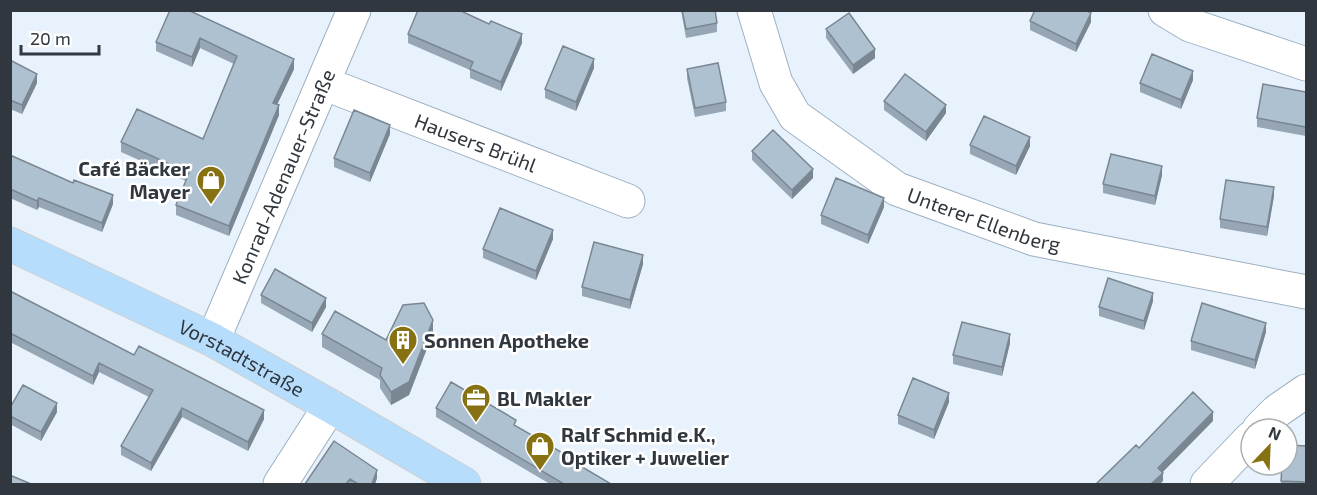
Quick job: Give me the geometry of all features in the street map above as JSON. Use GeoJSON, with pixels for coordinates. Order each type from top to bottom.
{"type":"FeatureCollection","features":[{"type":"Feature","properties":{"kind":"main road","name":"Vorstadtstraße"},"geometry":{"type":"LineString","coordinates":[[10,244],[213,340],[464,484]]}},
{"type":"Feature","properties":{"kind":"street","name":"Konrad-Adenauer-Straße"},"geometry":{"type":"LineString","coordinates":[[213,340],[354,10]]}},
{"type":"Feature","properties":{"kind":"street","name":"Unterer Ellenberg"},"geometry":{"type":"LineString","coordinates":[[754,10],[776,83],[795,116],[897,189],[1034,239],[1306,292]]}},
{"type":"Feature","properties":{"kind":"street"},"geometry":{"type":"LineString","coordinates":[[1165,10],[1190,25],[1306,64]]}},
{"type":"Feature","properties":{"kind":"street","name":"Hausers Brühl"},"geometry":{"type":"LineString","coordinates":[[323,83],[628,201]]}},
{"type":"Feature","properties":{"kind":"street"},"geometry":{"type":"LineString","coordinates":[[1271,417],[1306,390]]}},
{"type":"Feature","properties":{"kind":"street"},"geometry":{"type":"LineString","coordinates":[[280,484],[330,406]]}},
{"type":"Feature","properties":{"kind":"street"},"geometry":{"type":"LineString","coordinates":[[1207,484],[1239,451]]}},
{"type":"Feature","properties":{"kind":"building"},"geometry":{"type":"Polygon","coordinates":[[[170,10],[188,10],[294,59],[273,103],[279,105],[229,226],[176,205],[189,173],[121,142],[137,109],[203,139],[237,56],[200,38],[192,57],[156,42],[170,10]]]}},
{"type":"Feature","properties":{"kind":"building"},"geometry":{"type":"Polygon","coordinates":[[[418,10],[459,10],[489,24],[491,21],[522,34],[501,82],[470,69],[473,62],[408,34],[418,10]]]}},
{"type":"Feature","properties":{"kind":"building"},"geometry":{"type":"Polygon","coordinates":[[[682,10],[715,10],[717,23],[686,29],[682,10]]]}},
{"type":"Feature","properties":{"kind":"building"},"geometry":{"type":"Polygon","coordinates":[[[1035,10],[1086,10],[1091,13],[1076,44],[1030,21],[1035,10]]]}},
{"type":"Feature","properties":{"kind":"building"},"geometry":{"type":"Polygon","coordinates":[[[849,13],[875,49],[853,65],[826,29],[849,13]]]}},
{"type":"Feature","properties":{"kind":"building"},"geometry":{"type":"Polygon","coordinates":[[[563,46],[594,59],[576,102],[545,89],[563,46]]]}},
{"type":"Feature","properties":{"kind":"building"},"geometry":{"type":"Polygon","coordinates":[[[1152,54],[1193,71],[1181,100],[1140,83],[1152,54]]]}},
{"type":"Feature","properties":{"kind":"building"},"geometry":{"type":"Polygon","coordinates":[[[10,60],[37,74],[22,105],[10,100],[10,60]]]}},
{"type":"Feature","properties":{"kind":"building"},"geometry":{"type":"Polygon","coordinates":[[[718,63],[726,102],[695,108],[687,69],[718,63]]]}},
{"type":"Feature","properties":{"kind":"building"},"geometry":{"type":"Polygon","coordinates":[[[905,74],[946,105],[926,132],[884,101],[905,74]]]}},
{"type":"Feature","properties":{"kind":"building"},"geometry":{"type":"Polygon","coordinates":[[[1263,84],[1306,92],[1306,127],[1257,118],[1263,84]]]}},
{"type":"Feature","properties":{"kind":"building"},"geometry":{"type":"Polygon","coordinates":[[[354,110],[390,125],[370,173],[334,158],[354,110]]]}},
{"type":"Feature","properties":{"kind":"building"},"geometry":{"type":"Polygon","coordinates":[[[984,116],[1030,137],[1016,166],[970,145],[984,116]]]}},
{"type":"Feature","properties":{"kind":"building"},"geometry":{"type":"Polygon","coordinates":[[[773,130],[813,169],[792,190],[752,151],[773,130]]]}},
{"type":"Feature","properties":{"kind":"building"},"geometry":{"type":"Polygon","coordinates":[[[1111,154],[1162,166],[1155,196],[1103,184],[1111,154]]]}},
{"type":"Feature","properties":{"kind":"building"},"geometry":{"type":"Polygon","coordinates":[[[10,155],[73,183],[74,180],[113,195],[102,223],[39,198],[37,201],[10,189],[10,155]]]}},
{"type":"Feature","properties":{"kind":"building"},"geometry":{"type":"Polygon","coordinates":[[[836,178],[884,198],[868,235],[821,215],[836,178]]]}},
{"type":"Feature","properties":{"kind":"building"},"geometry":{"type":"Polygon","coordinates":[[[1226,180],[1274,187],[1267,227],[1220,219],[1226,180]]]}},
{"type":"Feature","properties":{"kind":"building"},"geometry":{"type":"Polygon","coordinates":[[[500,208],[553,230],[536,271],[483,249],[500,208]]]}},
{"type":"Feature","properties":{"kind":"building"},"geometry":{"type":"Polygon","coordinates":[[[594,242],[643,255],[630,300],[582,287],[594,242]]]}},
{"type":"Feature","properties":{"kind":"building"},"geometry":{"type":"Polygon","coordinates":[[[275,269],[326,298],[312,323],[261,295],[275,269]]]}},
{"type":"Feature","properties":{"kind":"building"},"geometry":{"type":"Polygon","coordinates":[[[1108,278],[1153,293],[1144,321],[1099,307],[1108,278]]]}},
{"type":"Feature","properties":{"kind":"building"},"geometry":{"type":"Polygon","coordinates":[[[10,291],[134,355],[139,346],[264,410],[248,442],[182,408],[151,463],[121,446],[153,390],[99,363],[93,376],[10,333],[10,291]]]}},
{"type":"Feature","properties":{"kind":"building"},"geometry":{"type":"Polygon","coordinates":[[[424,303],[433,320],[409,382],[391,392],[380,375],[382,368],[322,334],[335,311],[386,340],[403,305],[424,303]]]}},
{"type":"Feature","properties":{"kind":"building"},"geometry":{"type":"Polygon","coordinates":[[[1202,303],[1266,323],[1255,360],[1191,341],[1202,303]]]}},
{"type":"Feature","properties":{"kind":"building"},"geometry":{"type":"Polygon","coordinates":[[[962,322],[1010,334],[1002,367],[953,355],[962,322]]]}},
{"type":"Feature","properties":{"kind":"building"},"geometry":{"type":"Polygon","coordinates":[[[913,378],[949,393],[934,430],[898,415],[913,378]]]}},
{"type":"Feature","properties":{"kind":"building"},"geometry":{"type":"Polygon","coordinates":[[[451,382],[516,420],[514,425],[611,484],[564,484],[436,408],[451,382]]]}},
{"type":"Feature","properties":{"kind":"building"},"geometry":{"type":"Polygon","coordinates":[[[23,385],[57,403],[41,432],[10,416],[10,408],[23,385]]]}},
{"type":"Feature","properties":{"kind":"building"},"geometry":{"type":"Polygon","coordinates":[[[1193,392],[1213,412],[1158,468],[1163,473],[1151,484],[1096,484],[1136,445],[1139,448],[1193,392]]]}},
{"type":"Feature","properties":{"kind":"building"},"geometry":{"type":"Polygon","coordinates":[[[334,441],[377,470],[372,484],[358,484],[350,479],[346,484],[305,484],[334,441]]]}},
{"type":"Feature","properties":{"kind":"building"},"geometry":{"type":"Polygon","coordinates":[[[1299,446],[1306,446],[1306,482],[1281,481],[1281,477],[1299,477],[1299,446]]]}},
{"type":"Feature","properties":{"kind":"building"},"geometry":{"type":"Polygon","coordinates":[[[12,476],[31,484],[10,484],[12,476]]]}},
{"type":"Feature","properties":{"kind":"place","name":"Café Bäcker Mayer"},"geometry":{"type":"Point","coordinates":[211,206]}},
{"type":"Feature","properties":{"kind":"place","name":"Sonnen Apotheke"},"geometry":{"type":"Point","coordinates":[403,366]}},
{"type":"Feature","properties":{"kind":"place","name":"BL Makler"},"geometry":{"type":"Point","coordinates":[476,424]}},
{"type":"Feature","properties":{"kind":"place","name":"Ralf Schmid e.K., Optiker + Juwelier"},"geometry":{"type":"Point","coordinates":[540,472]}}]}
